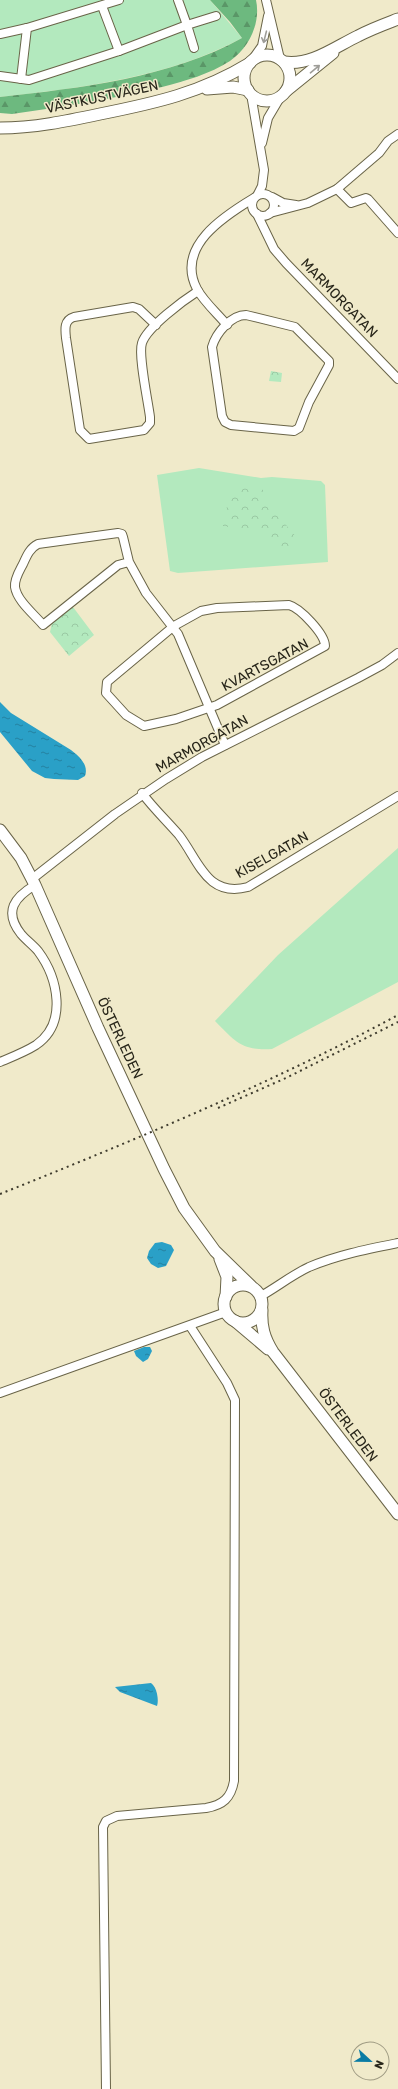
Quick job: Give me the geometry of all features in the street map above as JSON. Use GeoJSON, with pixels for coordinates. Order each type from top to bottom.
{"type":"FeatureCollection","features":[{"type":"Feature","properties":{"kind":"main road"},"geometry":{"type":"LineString","coordinates":[[342,44],[283,94],[267,101],[260,100],[249,92],[244,76],[251,62],[264,55],[272,55],[282,60],[296,63],[309,60],[369,30],[398,19]]}},
{"type":"Feature","properties":{"kind":"main road"},"geometry":{"type":"LineString","coordinates":[[282,60],[290,72],[290,79],[283,94]]}},
{"type":"Feature","properties":{"kind":"main road","name":"VÄSTKUSTVÄGEN"},"geometry":{"type":"LineString","coordinates":[[196,90],[251,62]]}},
{"type":"Feature","properties":{"kind":"main road","name":"VÄSTKUSTVÄGEN"},"geometry":{"type":"LineString","coordinates":[[0,129],[85,118],[154,102],[196,90],[229,87],[249,92]]}},
{"type":"Feature","properties":{"kind":"main road","name":"ÖSTERLEDEN"},"geometry":{"type":"LineString","coordinates":[[0,830],[34,882],[72,970],[164,1169],[184,1208],[218,1255],[261,1296],[261,1324],[266,1342],[398,1514]]}},
{"type":"Feature","properties":{"kind":"main road","name":"ÖSTERLEDEN"},"geometry":{"type":"LineString","coordinates":[[218,1255],[226,1274],[228,1284],[224,1305],[226,1312],[234,1321],[274,1354]]}},
{"type":"Feature","properties":{"kind":"main road"},"geometry":{"type":"LineString","coordinates":[[226,1297],[230,1290],[238,1286],[251,1286]]}},
{"type":"Feature","properties":{"kind":"main road"},"geometry":{"type":"LineString","coordinates":[[234,1321],[248,1323],[256,1318],[262,1310]]}},
{"type":"Feature","properties":{"kind":"street"},"geometry":{"type":"LineString","coordinates":[[0,34],[27,28],[119,0]]}},
{"type":"Feature","properties":{"kind":"street"},"geometry":{"type":"LineString","coordinates":[[178,0],[194,48]]}},
{"type":"Feature","properties":{"kind":"street"},"geometry":{"type":"LineString","coordinates":[[266,0],[282,60]]}},
{"type":"Feature","properties":{"kind":"street"},"geometry":{"type":"LineString","coordinates":[[102,6],[119,51]]}},
{"type":"Feature","properties":{"kind":"street"},"geometry":{"type":"LineString","coordinates":[[251,62],[262,46],[268,12]]}},
{"type":"Feature","properties":{"kind":"street"},"geometry":{"type":"LineString","coordinates":[[0,76],[29,80],[119,51],[187,25],[216,16]]}},
{"type":"Feature","properties":{"kind":"street"},"geometry":{"type":"LineString","coordinates":[[21,80],[27,28]]}},
{"type":"Feature","properties":{"kind":"street"},"geometry":{"type":"LineString","coordinates":[[249,92],[262,152],[264,170],[274,207],[270,214],[266,232]]}},
{"type":"Feature","properties":{"kind":"street"},"geometry":{"type":"LineString","coordinates":[[262,152],[268,118],[283,94]]}},
{"type":"Feature","properties":{"kind":"street"},"geometry":{"type":"LineString","coordinates":[[234,211],[247,210],[263,216],[313,201],[336,189],[379,153],[388,141],[398,134]]}},
{"type":"Feature","properties":{"kind":"street"},"geometry":{"type":"LineString","coordinates":[[256,213],[252,206],[262,186],[264,170]]}},
{"type":"Feature","properties":{"kind":"street"},"geometry":{"type":"LineString","coordinates":[[336,189],[351,203],[366,198],[368,199],[398,233]]}},
{"type":"Feature","properties":{"kind":"street"},"geometry":{"type":"LineString","coordinates":[[227,325],[198,291],[192,271],[192,258],[196,247],[220,221],[256,196],[264,193],[283,203],[297,205]]}},
{"type":"Feature","properties":{"kind":"street","name":"MARMORGATAN"},"geometry":{"type":"LineString","coordinates":[[256,213],[274,249],[286,263],[398,378]]}},
{"type":"Feature","properties":{"kind":"street"},"geometry":{"type":"LineString","coordinates":[[156,325],[139,310],[132,307],[74,317],[67,322],[65,327],[66,338],[80,430],[89,439],[144,430],[150,423],[141,348],[145,336],[156,325],[198,291]]}},
{"type":"Feature","properties":{"kind":"street"},"geometry":{"type":"LineString","coordinates":[[246,314],[291,325],[300,330],[327,357],[329,365],[311,398],[297,430],[293,432],[232,425],[223,419],[212,347],[215,337],[227,325],[238,316],[246,314]]}},
{"type":"Feature","properties":{"kind":"street"},"geometry":{"type":"LineString","coordinates":[[129,562],[118,565],[43,625],[21,598],[15,587],[17,577],[27,555],[34,546],[38,544],[118,533],[122,534],[129,562],[146,593],[174,626],[225,745]]}},
{"type":"Feature","properties":{"kind":"street","name":"KVARTSGATAN"},"geometry":{"type":"LineString","coordinates":[[174,626],[193,615],[208,609],[289,605],[297,608],[304,614],[325,642],[322,649],[209,708]]}},
{"type":"Feature","properties":{"kind":"street"},"geometry":{"type":"LineString","coordinates":[[174,626],[108,682],[106,693],[126,715],[144,726],[153,725],[209,708]]}},
{"type":"Feature","properties":{"kind":"street","name":"MARMORGATAN"},"geometry":{"type":"LineString","coordinates":[[0,1062],[36,1045],[50,1029],[57,1013],[57,996],[39,952],[22,934],[14,922],[13,912],[18,896],[142,793],[225,745],[382,665],[398,653]]}},
{"type":"Feature","properties":{"kind":"street","name":"KISELGATAN"},"geometry":{"type":"LineString","coordinates":[[142,793],[178,834],[201,871],[220,887],[238,890],[248,887],[398,796]]}},
{"type":"Feature","properties":{"kind":"street"},"geometry":{"type":"LineString","coordinates":[[261,1296],[292,1276],[320,1262],[354,1252],[398,1243]]}},
{"type":"Feature","properties":{"kind":"street"},"geometry":{"type":"LineString","coordinates":[[0,1393],[226,1312]]}},
{"type":"Feature","properties":{"kind":"street"},"geometry":{"type":"LineString","coordinates":[[106,2089],[103,1827],[106,1821],[117,1816],[206,1808],[218,1805],[228,1799],[234,1781],[235,1400],[227,1383],[190,1326]]}},
{"type":"Feature","properties":{"kind":"green space"},"geometry":{"type":"Polygon","coordinates":[[[0,0],[210,0],[242,38],[185,62],[124,79],[93,85],[0,97],[0,0]]]}},
{"type":"Feature","properties":{"kind":"green space"},"geometry":{"type":"Polygon","coordinates":[[[210,0],[256,0],[257,17],[248,42],[237,56],[222,66],[188,80],[125,95],[69,106],[12,114],[0,113],[0,97],[93,85],[155,72],[214,52],[242,38],[210,0]]]}},
{"type":"Feature","properties":{"kind":"green space"},"geometry":{"type":"Polygon","coordinates":[[[271,371],[282,373],[281,382],[269,381],[271,371]]]}},
{"type":"Feature","properties":{"kind":"green space"},"geometry":{"type":"Polygon","coordinates":[[[199,468],[261,478],[272,477],[321,481],[325,485],[328,562],[178,573],[170,571],[157,475],[199,468]]]}},
{"type":"Feature","properties":{"kind":"green space"},"geometry":{"type":"Polygon","coordinates":[[[238,488],[262,489],[265,492],[286,525],[297,538],[290,546],[279,550],[255,532],[223,526],[223,514],[238,488]]]}},
{"type":"Feature","properties":{"kind":"green space"},"geometry":{"type":"Polygon","coordinates":[[[73,607],[94,635],[69,656],[50,632],[52,623],[73,607]]]}},
{"type":"Feature","properties":{"kind":"green space"},"geometry":{"type":"Polygon","coordinates":[[[398,848],[398,982],[272,1049],[261,1049],[246,1046],[239,1043],[228,1034],[215,1021],[278,955],[398,848]]]}},
{"type":"Feature","properties":{"kind":"water"},"geometry":{"type":"Polygon","coordinates":[[[0,702],[11,713],[77,755],[86,768],[85,776],[78,780],[54,779],[45,778],[32,771],[0,732],[0,702]]]}},
{"type":"Feature","properties":{"kind":"water"},"geometry":{"type":"Polygon","coordinates":[[[162,1242],[171,1245],[174,1250],[166,1266],[158,1268],[151,1264],[147,1258],[149,1251],[155,1243],[162,1242]]]}},
{"type":"Feature","properties":{"kind":"water"},"geometry":{"type":"Polygon","coordinates":[[[144,1347],[150,1347],[152,1351],[148,1359],[143,1362],[136,1356],[134,1351],[144,1347]]]}},
{"type":"Feature","properties":{"kind":"water"},"geometry":{"type":"Polygon","coordinates":[[[151,1683],[155,1687],[157,1694],[157,1706],[120,1692],[115,1687],[151,1683]]]}},
{"type":"Feature","properties":{"kind":"railway"},"geometry":{"type":"LineString","coordinates":[[0,1194],[152,1132],[251,1088],[398,1015]]}},
{"type":"Feature","properties":{"kind":"railway"},"geometry":{"type":"LineString","coordinates":[[218,1108],[286,1078],[398,1022]]}}]}
